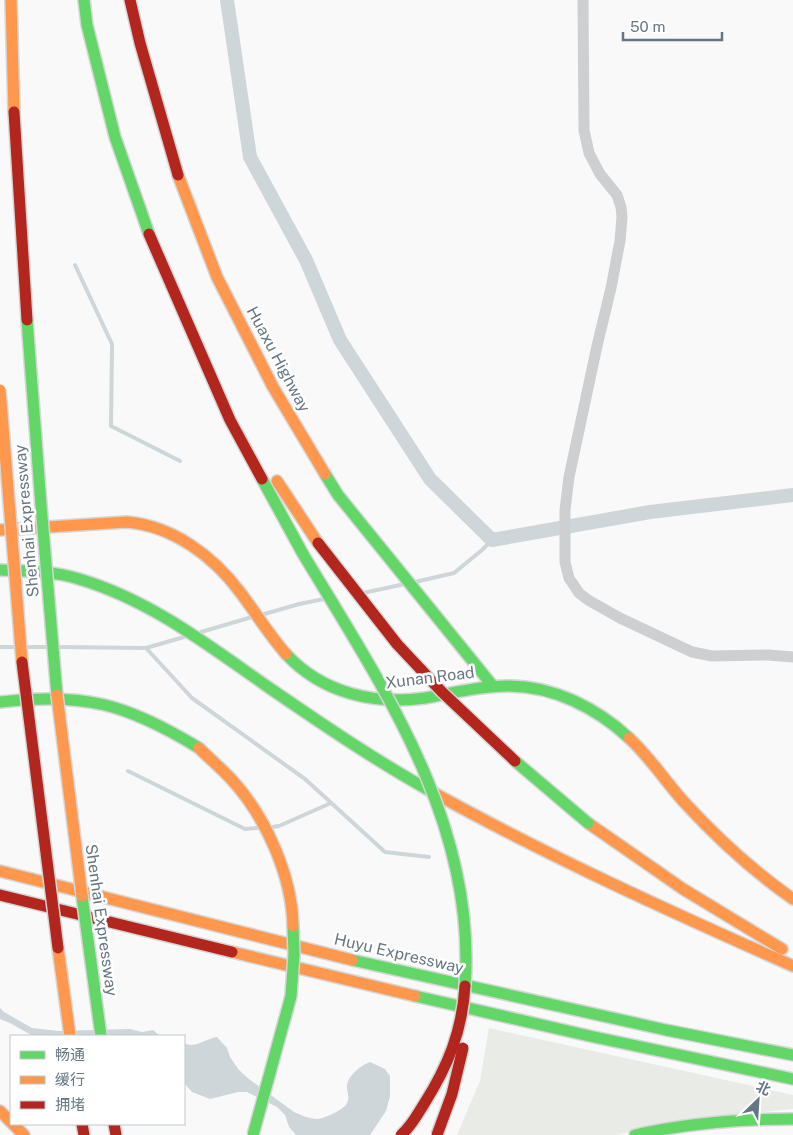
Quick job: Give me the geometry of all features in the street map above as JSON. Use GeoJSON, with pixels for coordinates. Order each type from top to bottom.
{"type":"FeatureCollection","features":[{"type":"Feature","properties":{"kind":"main road","name":"Shenhai Expressway"},"geometry":{"type":"LineString","coordinates":[[11,0],[14,112],[30,369],[52,638],[76,858],[101,1035]]}},
{"type":"Feature","properties":{"kind":"main road"},"geometry":{"type":"LineString","coordinates":[[84,0],[87,25],[115,136],[154,248],[230,420],[303,554],[377,679],[422,765],[440,810],[461,881],[466,916],[469,1000],[465,1037],[452,1094],[437,1135]]}},
{"type":"Feature","properties":{"kind":"main road","name":"Huaxu Highway"},"geometry":{"type":"LineString","coordinates":[[130,0],[172,162],[217,277],[272,388],[338,495],[492,686]]}},
{"type":"Feature","properties":{"kind":"main road"},"geometry":{"type":"LineString","coordinates":[[199,350],[257,452],[318,543],[397,644],[441,691],[486,736],[536,781],[632,856],[734,922],[793,954]]}},
{"type":"Feature","properties":{"kind":"main road","name":"Shenhai Expressway"},"geometry":{"type":"LineString","coordinates":[[0,390],[18,619],[44,850],[70,1035]]}},
{"type":"Feature","properties":{"kind":"main road","name":"Xunan Road"},"geometry":{"type":"LineString","coordinates":[[0,530],[100,523],[140,524],[161,529],[181,538],[199,549],[215,563],[243,595],[268,632],[298,667],[318,681],[339,691],[361,697],[406,700],[492,686],[514,685],[574,700],[602,715],[625,734],[647,756],[687,806],[734,852],[793,899]]}},
{"type":"Feature","properties":{"kind":"main road"},"geometry":{"type":"LineString","coordinates":[[0,570],[20,570],[88,581],[121,593],[182,627],[313,718],[420,785],[532,846],[793,966]]}},
{"type":"Feature","properties":{"kind":"main road"},"geometry":{"type":"LineString","coordinates":[[0,702],[48,698],[82,699],[144,716],[199,748],[233,781],[262,821],[282,865],[293,912],[294,954],[290,996],[253,1135]]}},
{"type":"Feature","properties":{"kind":"main road","name":"Huyu Expressway"},"geometry":{"type":"LineString","coordinates":[[0,871],[366,963],[666,1030],[793,1055]]}},
{"type":"Feature","properties":{"kind":"main road"},"geometry":{"type":"LineString","coordinates":[[0,895],[361,984],[662,1052],[793,1079]]}},
{"type":"Feature","properties":{"kind":"main road"},"geometry":{"type":"LineString","coordinates":[[401,1135],[407,1130],[435,1086],[448,1061],[458,1035],[465,999],[468,950]]}},
{"type":"Feature","properties":{"kind":"main road"},"geometry":{"type":"LineString","coordinates":[[0,1111],[10,1121]]}},
{"type":"Feature","properties":{"kind":"main road"},"geometry":{"type":"LineString","coordinates":[[635,1135],[717,1120],[793,1119]]}},
{"type":"Feature","properties":{"kind":"main road"},"geometry":{"type":"LineString","coordinates":[[686,1135],[728,1126],[793,1119]]}},
{"type":"Feature","properties":{"kind":"main road"},"geometry":{"type":"LineString","coordinates":[[14,1125],[24,1135]]}},
{"type":"Feature","properties":{"kind":"street"},"geometry":{"type":"LineString","coordinates":[[583,0],[584,130],[589,153],[600,174],[617,195],[622,217],[617,260],[569,477],[566,510],[566,571],[573,586],[588,600],[620,618],[702,655],[793,657]]}},
{"type":"Feature","properties":{"kind":"shaded area"},"geometry":{"type":"Polygon","coordinates":[[[0,1008],[32,1028],[58,1031],[130,1029],[142,1032],[153,1030],[159,1035],[31,1035],[0,1019],[0,1008]]]}},
{"type":"Feature","properties":{"kind":"shaded area"},"geometry":{"type":"Polygon","coordinates":[[[489,1028],[793,1095],[793,1109],[690,1119],[616,1135],[457,1135],[480,1081],[489,1028]]]}},
{"type":"Feature","properties":{"kind":"shaded area"},"geometry":{"type":"Polygon","coordinates":[[[217,1037],[227,1048],[230,1057],[239,1070],[249,1079],[294,1112],[314,1119],[329,1116],[347,1103],[347,1084],[351,1076],[362,1066],[370,1062],[385,1069],[390,1076],[390,1096],[386,1111],[370,1135],[296,1135],[289,1127],[285,1115],[277,1107],[247,1092],[238,1092],[210,1099],[192,1092],[185,1084],[185,1044],[192,1045],[217,1037]]]}},
{"type":"Feature","properties":{"kind":"waterway"},"geometry":{"type":"LineString","coordinates":[[227,0],[250,157],[306,260],[340,340],[430,479],[492,540],[650,512],[793,495]]}},
{"type":"Feature","properties":{"kind":"waterway"},"geometry":{"type":"LineString","coordinates":[[75,265],[112,344],[111,426],[180,461]]}},
{"type":"Feature","properties":{"kind":"waterway"},"geometry":{"type":"LineString","coordinates":[[415,582],[454,573],[492,540]]}},
{"type":"Feature","properties":{"kind":"waterway"},"geometry":{"type":"LineString","coordinates":[[363,593],[405,584]]}},
{"type":"Feature","properties":{"kind":"waterway"},"geometry":{"type":"LineString","coordinates":[[261,615],[324,599]]}},
{"type":"Feature","properties":{"kind":"waterway"},"geometry":{"type":"LineString","coordinates":[[201,632],[252,617]]}},
{"type":"Feature","properties":{"kind":"waterway"},"geometry":{"type":"LineString","coordinates":[[58,647],[146,648],[184,637]]}},
{"type":"Feature","properties":{"kind":"waterway"},"geometry":{"type":"LineString","coordinates":[[0,647],[16,647]]}},
{"type":"Feature","properties":{"kind":"waterway"},"geometry":{"type":"LineString","coordinates":[[28,647],[46,647]]}},
{"type":"Feature","properties":{"kind":"waterway"},"geometry":{"type":"LineString","coordinates":[[146,648],[192,698],[305,779],[385,852],[429,857]]}},
{"type":"Feature","properties":{"kind":"waterway"},"geometry":{"type":"LineString","coordinates":[[128,771],[245,829],[257,828]]}},
{"type":"Feature","properties":{"kind":"waterway"},"geometry":{"type":"LineString","coordinates":[[272,827],[279,826],[331,803]]}},
{"type":"Feature","properties":{"kind":"traffic: fast"},"geometry":{"type":"LineString","coordinates":[[84,0],[87,25],[115,137],[149,234]]}},
{"type":"Feature","properties":{"kind":"traffic: fast"},"geometry":{"type":"LineString","coordinates":[[27,320],[57,695]]}},
{"type":"Feature","properties":{"kind":"traffic: fast"},"geometry":{"type":"LineString","coordinates":[[325,474],[338,495],[492,685]]}},
{"type":"Feature","properties":{"kind":"traffic: fast"},"geometry":{"type":"LineString","coordinates":[[262,479],[303,554]]}},
{"type":"Feature","properties":{"kind":"traffic: fast"},"geometry":{"type":"LineString","coordinates":[[303,554],[393,706],[418,759],[440,813],[456,869],[465,926],[465,986]]}},
{"type":"Feature","properties":{"kind":"traffic: fast"},"geometry":{"type":"LineString","coordinates":[[0,570],[69,576],[105,588],[154,611],[201,640],[350,742],[434,793]]}},
{"type":"Feature","properties":{"kind":"traffic: fast"},"geometry":{"type":"LineString","coordinates":[[286,654],[300,667],[332,687],[350,693],[387,700],[425,698],[498,686],[542,690],[589,708],[629,738]]}},
{"type":"Feature","properties":{"kind":"traffic: fast"},"geometry":{"type":"LineString","coordinates":[[0,702],[56,699],[104,705],[127,711],[199,748]]}},
{"type":"Feature","properties":{"kind":"traffic: fast"},"geometry":{"type":"LineString","coordinates":[[515,761],[588,823]]}},
{"type":"Feature","properties":{"kind":"traffic: fast"},"geometry":{"type":"LineString","coordinates":[[82,896],[101,1035]]}},
{"type":"Feature","properties":{"kind":"traffic: fast"},"geometry":{"type":"LineString","coordinates":[[253,1135],[291,996],[294,954],[293,926]]}},
{"type":"Feature","properties":{"kind":"traffic: fast"},"geometry":{"type":"LineString","coordinates":[[352,960],[666,1030],[793,1055]]}},
{"type":"Feature","properties":{"kind":"traffic: fast"},"geometry":{"type":"LineString","coordinates":[[415,996],[594,1037],[793,1079]]}},
{"type":"Feature","properties":{"kind":"traffic: fast"},"geometry":{"type":"LineString","coordinates":[[635,1135],[713,1122],[793,1119]]}},
{"type":"Feature","properties":{"kind":"traffic: slow"},"geometry":{"type":"LineString","coordinates":[[11,0],[14,112]]}},
{"type":"Feature","properties":{"kind":"traffic: slow"},"geometry":{"type":"LineString","coordinates":[[178,175],[217,277],[273,387],[325,474]]}},
{"type":"Feature","properties":{"kind":"traffic: slow"},"geometry":{"type":"LineString","coordinates":[[0,390],[22,662]]}},
{"type":"Feature","properties":{"kind":"traffic: slow"},"geometry":{"type":"LineString","coordinates":[[277,481],[318,543]]}},
{"type":"Feature","properties":{"kind":"traffic: slow"},"geometry":{"type":"LineString","coordinates":[[0,530],[127,522],[144,525],[176,536],[205,555],[217,566],[240,592],[286,654]]}},
{"type":"Feature","properties":{"kind":"traffic: slow"},"geometry":{"type":"LineString","coordinates":[[57,695],[82,896]]}},
{"type":"Feature","properties":{"kind":"traffic: slow"},"geometry":{"type":"LineString","coordinates":[[629,738],[709,828],[750,865],[793,899]]}},
{"type":"Feature","properties":{"kind":"traffic: slow"},"geometry":{"type":"LineString","coordinates":[[199,748],[228,776],[244,795],[266,829],[275,848],[288,887],[293,926]]}},
{"type":"Feature","properties":{"kind":"traffic: slow"},"geometry":{"type":"LineString","coordinates":[[434,793],[611,883],[793,966]]}},
{"type":"Feature","properties":{"kind":"traffic: slow"},"geometry":{"type":"LineString","coordinates":[[588,823],[683,889],[782,949]]}},
{"type":"Feature","properties":{"kind":"traffic: slow"},"geometry":{"type":"LineString","coordinates":[[0,871],[352,960]]}},
{"type":"Feature","properties":{"kind":"traffic: slow"},"geometry":{"type":"LineString","coordinates":[[58,948],[70,1035]]}},
{"type":"Feature","properties":{"kind":"traffic: slow"},"geometry":{"type":"LineString","coordinates":[[232,952],[415,996]]}},
{"type":"Feature","properties":{"kind":"traffic: slow"},"geometry":{"type":"LineString","coordinates":[[0,1111],[10,1121]]}},
{"type":"Feature","properties":{"kind":"traffic: slow"},"geometry":{"type":"LineString","coordinates":[[14,1125],[24,1135]]}},
{"type":"Feature","properties":{"kind":"traffic: jam"},"geometry":{"type":"LineString","coordinates":[[130,0],[140,43],[178,175]]}},
{"type":"Feature","properties":{"kind":"traffic: jam"},"geometry":{"type":"LineString","coordinates":[[14,112],[27,320]]}},
{"type":"Feature","properties":{"kind":"traffic: jam"},"geometry":{"type":"LineString","coordinates":[[149,234],[230,420],[262,479]]}},
{"type":"Feature","properties":{"kind":"traffic: jam"},"geometry":{"type":"LineString","coordinates":[[318,543],[397,644],[442,692],[515,761]]}},
{"type":"Feature","properties":{"kind":"traffic: jam"},"geometry":{"type":"LineString","coordinates":[[22,662],[58,948]]}},
{"type":"Feature","properties":{"kind":"traffic: jam"},"geometry":{"type":"LineString","coordinates":[[0,895],[232,952]]}},
{"type":"Feature","properties":{"kind":"traffic: jam"},"geometry":{"type":"LineString","coordinates":[[401,1135],[416,1117],[433,1090],[447,1062],[461,1018],[465,986]]}},
{"type":"Feature","properties":{"kind":"traffic: jam"},"geometry":{"type":"LineString","coordinates":[[437,1135],[452,1094],[463,1048]]}},
{"type":"Feature","properties":{"kind":"traffic: jam"},"geometry":{"type":"LineString","coordinates":[[82,1125],[84,1135]]}},
{"type":"Feature","properties":{"kind":"traffic: jam"},"geometry":{"type":"LineString","coordinates":[[114,1125],[116,1135]]}}]}
